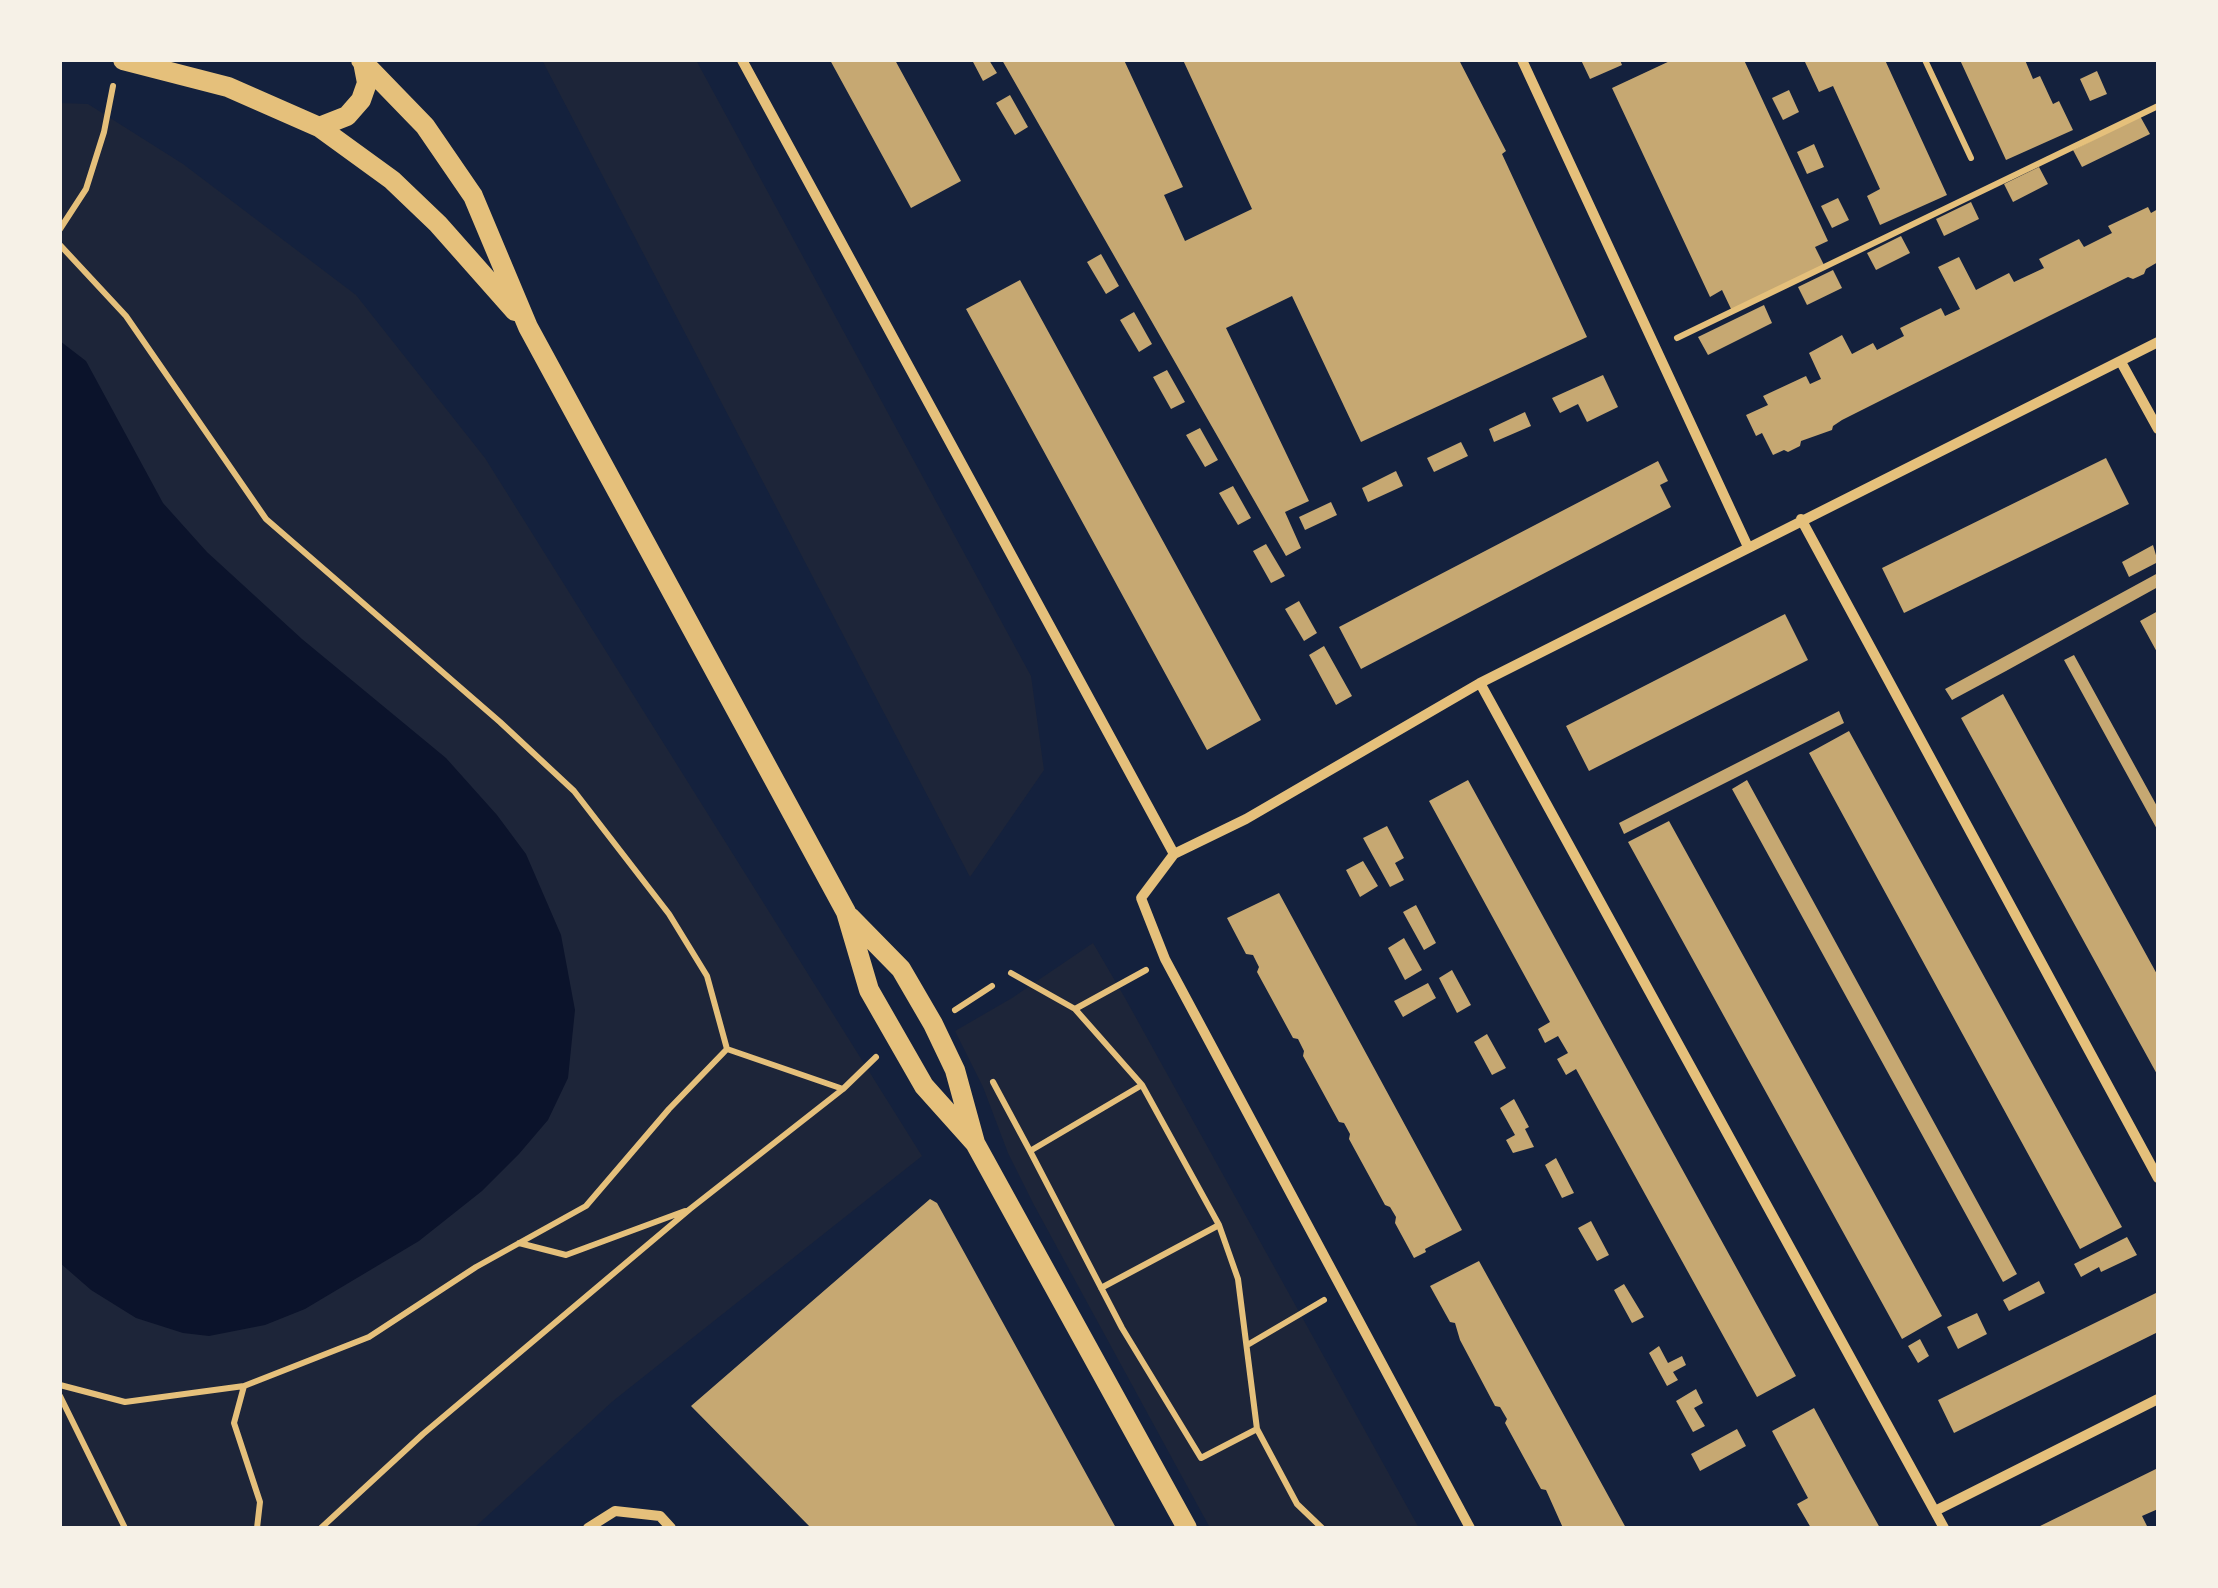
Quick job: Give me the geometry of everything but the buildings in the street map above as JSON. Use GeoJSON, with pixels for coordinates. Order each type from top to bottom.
{"type":"FeatureCollection","features":[{"type":"Feature","properties":{"kind":"main road"},"geometry":{"type":"LineString","coordinates":[[318,127],[347,116],[361,100],[367,83],[362,61]]}},
{"type":"Feature","properties":{"kind":"main road"},"geometry":{"type":"LineString","coordinates":[[362,61],[425,126],[472,196],[528,327],[846,912],[869,990],[924,1086],[975,1143],[1187,1528]]}},
{"type":"Feature","properties":{"kind":"main road"},"geometry":{"type":"LineString","coordinates":[[119,69],[186,68],[318,127],[392,180],[528,327]]}},
{"type":"Feature","properties":{"kind":"main road"},"geometry":{"type":"LineString","coordinates":[[846,912],[901,969],[933,1024],[955,1070],[975,1143]]}},
{"type":"Feature","properties":{"kind":"street"},"geometry":{"type":"LineString","coordinates":[[742,60],[1174,854]]}},
{"type":"Feature","properties":{"kind":"street"},"geometry":{"type":"LineString","coordinates":[[1522,60],[1748,547]]}},
{"type":"Feature","properties":{"kind":"street"},"geometry":{"type":"LineString","coordinates":[[1470,1528],[1165,959],[1141,898],[1174,854],[1246,819],[1480,683],[2158,342]]}},
{"type":"Feature","properties":{"kind":"street"},"geometry":{"type":"LineString","coordinates":[[2121,362],[2158,428]]}},
{"type":"Feature","properties":{"kind":"street"},"geometry":{"type":"LineString","coordinates":[[1801,519],[2158,1178]]}},
{"type":"Feature","properties":{"kind":"street"},"geometry":{"type":"LineString","coordinates":[[1480,683],[1944,1528]]}},
{"type":"Feature","properties":{"kind":"street"},"geometry":{"type":"LineString","coordinates":[[1935,1511],[2158,1399]]}},
{"type":"Feature","properties":{"kind":"street"},"geometry":{"type":"LineString","coordinates":[[588,1528],[615,1511],[660,1516],[672,1528]]}},
{"type":"Feature","properties":{"kind":"path"},"geometry":{"type":"LineString","coordinates":[[1925,60],[1971,158]]}},
{"type":"Feature","properties":{"kind":"path"},"geometry":{"type":"LineString","coordinates":[[60,229],[86,188],[119,69]]}},
{"type":"Feature","properties":{"kind":"path"},"geometry":{"type":"LineString","coordinates":[[1656,348],[2158,106]]}},
{"type":"Feature","properties":{"kind":"path"},"geometry":{"type":"LineString","coordinates":[[60,245],[126,316],[266,519],[574,791],[669,914],[707,976],[727,1049]]}},
{"type":"Feature","properties":{"kind":"path"},"geometry":{"type":"LineString","coordinates":[[1075,1009],[1165,959]]}},
{"type":"Feature","properties":{"kind":"path"},"geometry":{"type":"LineString","coordinates":[[1011,972],[1075,1009],[1142,1085],[1219,1225],[1238,1279],[1257,1429],[1297,1504],[1322,1528]]}},
{"type":"Feature","properties":{"kind":"path"},"geometry":{"type":"LineString","coordinates":[[954,1010],[963,1028]]}},
{"type":"Feature","properties":{"kind":"path"},"geometry":{"type":"LineString","coordinates":[[727,1049],[842,1090]]}},
{"type":"Feature","properties":{"kind":"path"},"geometry":{"type":"LineString","coordinates":[[60,1385],[125,1402],[244,1386],[369,1336],[586,1206],[669,1109],[727,1049]]}},
{"type":"Feature","properties":{"kind":"path"},"geometry":{"type":"LineString","coordinates":[[992,1081],[1102,1288],[1201,1458],[1257,1429]]}},
{"type":"Feature","properties":{"kind":"path"},"geometry":{"type":"LineString","coordinates":[[320,1528],[422,1434],[690,1209],[851,1082]]}},
{"type":"Feature","properties":{"kind":"path"},"geometry":{"type":"LineString","coordinates":[[1030,1151],[1142,1085]]}},
{"type":"Feature","properties":{"kind":"path"},"geometry":{"type":"LineString","coordinates":[[519,1243],[566,1255],[690,1209]]}},
{"type":"Feature","properties":{"kind":"path"},"geometry":{"type":"LineString","coordinates":[[1102,1288],[1219,1225]]}},
{"type":"Feature","properties":{"kind":"path"},"geometry":{"type":"LineString","coordinates":[[1248,1344],[1342,1289]]}},
{"type":"Feature","properties":{"kind":"path"},"geometry":{"type":"LineString","coordinates":[[244,1386],[234,1423],[260,1502],[257,1528]]}},
{"type":"Feature","properties":{"kind":"path"},"geometry":{"type":"LineString","coordinates":[[60,1396],[125,1528]]}},
{"type":"Feature","properties":{"kind":"shaded area"},"geometry":{"type":"Polygon","coordinates":[[[542,60],[696,60],[1031,676],[1044,770],[970,877],[542,60]]]}},
{"type":"Feature","properties":{"kind":"shaded area"},"geometry":{"type":"Polygon","coordinates":[[[60,103],[88,104],[183,164],[356,295],[485,458],[922,1156],[613,1401],[474,1528],[60,1528],[60,103]]]}},
{"type":"Feature","properties":{"kind":"shaded area"},"geometry":{"type":"Polygon","coordinates":[[[60,341],[86,361],[163,503],[207,552],[302,639],[446,758],[497,815],[526,854],[561,935],[575,1010],[568,1078],[548,1120],[482,1191],[419,1241],[305,1309],[265,1325],[209,1336],[183,1333],[136,1318],[91,1290],[60,1263],[60,341]]]}},
{"type":"Feature","properties":{"kind":"shaded area"},"geometry":{"type":"Polygon","coordinates":[[[1093,943],[1419,1528],[1210,1528],[1034,1205],[955,1031],[1093,943]]]}}]}
